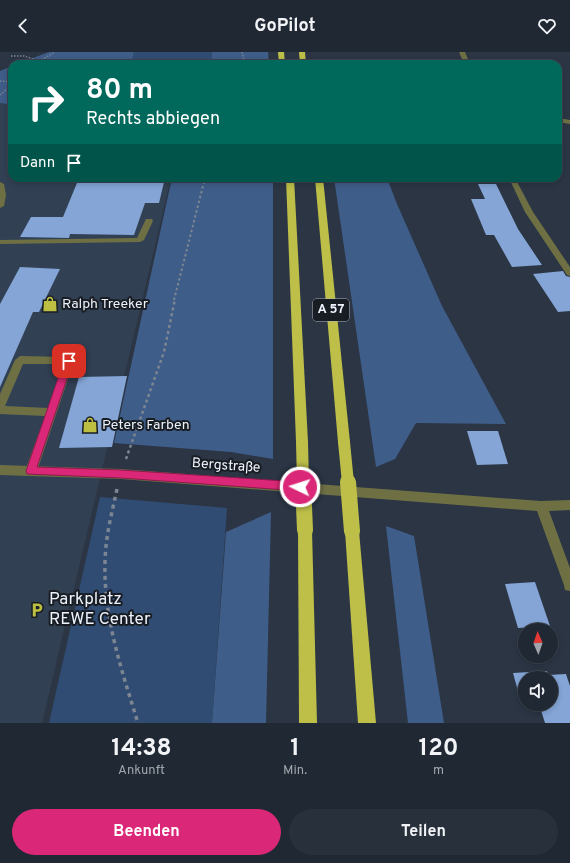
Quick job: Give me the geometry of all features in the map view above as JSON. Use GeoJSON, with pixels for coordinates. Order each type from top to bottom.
{"type":"FeatureCollection","features":[{"type":"Feature","properties":{"kind":"highway","name":"A 57"},"geometry":{"type":"LineString","coordinates":[[290,182],[305,530],[308,723]]}},
{"type":"Feature","properties":{"kind":"highway","name":"A 57"},"geometry":{"type":"LineString","coordinates":[[318,182],[352,531],[367,723]]}},
{"type":"Feature","properties":{"kind":"street"},"geometry":{"type":"LineString","coordinates":[[514,182],[529,212],[570,273]]}},
{"type":"Feature","properties":{"kind":"street"},"geometry":{"type":"LineString","coordinates":[[0,184],[2,190],[2,202],[0,206]]}},
{"type":"Feature","properties":{"kind":"street"},"geometry":{"type":"LineString","coordinates":[[0,242],[140,240],[149,221]]}},
{"type":"Feature","properties":{"kind":"street"},"geometry":{"type":"LineString","coordinates":[[0,406],[20,360],[69,361],[50,412],[31,471]]}},
{"type":"Feature","properties":{"kind":"street"},"geometry":{"type":"LineString","coordinates":[[0,410],[50,412]]}},
{"type":"Feature","properties":{"kind":"street","name":"Bergstraße"},"geometry":{"type":"LineString","coordinates":[[0,470],[121,474],[541,506],[570,505]]}},
{"type":"Feature","properties":{"kind":"street"},"geometry":{"type":"LineString","coordinates":[[541,506],[570,585]]}},
{"type":"Feature","properties":{"kind":"path"},"geometry":{"type":"LineString","coordinates":[[41,60],[55,52]]}},
{"type":"Feature","properties":{"kind":"path"},"geometry":{"type":"LineString","coordinates":[[11,56],[24,56],[36,60]]}},
{"type":"Feature","properties":{"kind":"path"},"geometry":{"type":"LineString","coordinates":[[138,723],[118,660],[109,624],[105,582],[106,546],[112,509],[121,474],[133,436],[164,352],[178,282],[204,182]]}},
{"type":"Feature","properties":{"kind":"shaded area"},"geometry":{"type":"Polygon","coordinates":[[[49,52],[134,52],[132,60],[28,60],[49,52]]]}},
{"type":"Feature","properties":{"kind":"shaded area"},"geometry":{"type":"Polygon","coordinates":[[[134,52],[212,52],[211,60],[132,60],[134,52]]]}},
{"type":"Feature","properties":{"kind":"shaded area"},"geometry":{"type":"Polygon","coordinates":[[[212,52],[268,52],[269,60],[211,60],[212,52]]]}},
{"type":"Feature","properties":{"kind":"shaded area"},"geometry":{"type":"Polygon","coordinates":[[[347,59],[347,60],[316,60],[347,59]]]}},
{"type":"Feature","properties":{"kind":"shaded area"},"geometry":{"type":"Polygon","coordinates":[[[8,68],[8,104],[0,103],[0,71],[8,68]]]}},
{"type":"Feature","properties":{"kind":"shaded area"},"geometry":{"type":"Polygon","coordinates":[[[0,103],[8,104],[8,182],[170,182],[42,723],[0,723],[0,103]]]}},
{"type":"Feature","properties":{"kind":"shaded area"},"geometry":{"type":"Polygon","coordinates":[[[171,182],[273,182],[273,459],[231,452],[114,443],[171,182]]]}},
{"type":"Feature","properties":{"kind":"shaded area"},"geometry":{"type":"Polygon","coordinates":[[[335,182],[389,182],[442,306],[506,424],[416,423],[395,459],[376,467],[335,182]]]}},
{"type":"Feature","properties":{"kind":"shaded area"},"geometry":{"type":"Polygon","coordinates":[[[100,497],[227,508],[212,723],[49,723],[100,497]]]}},
{"type":"Feature","properties":{"kind":"shaded area"},"geometry":{"type":"Polygon","coordinates":[[[271,512],[266,723],[212,723],[226,532],[271,512]]]}},
{"type":"Feature","properties":{"kind":"shaded area"},"geometry":{"type":"Polygon","coordinates":[[[386,526],[414,536],[444,723],[408,723],[386,526]]]}},
{"type":"Feature","properties":{"kind":"building"},"geometry":{"type":"Polygon","coordinates":[[[77,182],[164,182],[159,203],[145,203],[134,235],[70,234],[69,238],[20,237],[31,217],[63,217],[77,182]]]}},
{"type":"Feature","properties":{"kind":"building"},"geometry":{"type":"Polygon","coordinates":[[[478,184],[496,184],[518,229],[542,265],[512,267],[494,235],[486,235],[471,199],[485,199],[478,184]]]}},
{"type":"Feature","properties":{"kind":"building"},"geometry":{"type":"Polygon","coordinates":[[[20,267],[60,269],[39,312],[33,312],[0,387],[0,304],[20,267]]]}},
{"type":"Feature","properties":{"kind":"building"},"geometry":{"type":"Polygon","coordinates":[[[563,271],[566,276],[570,277],[570,311],[558,312],[533,274],[563,271]]]}},
{"type":"Feature","properties":{"kind":"building"},"geometry":{"type":"Polygon","coordinates":[[[127,376],[112,447],[59,448],[79,377],[127,376]]]}},
{"type":"Feature","properties":{"kind":"building"},"geometry":{"type":"Polygon","coordinates":[[[467,431],[498,431],[508,464],[477,465],[467,431]]]}},
{"type":"Feature","properties":{"kind":"building"},"geometry":{"type":"Polygon","coordinates":[[[535,582],[549,623],[518,623],[518,628],[505,584],[535,582]]]}},
{"type":"Feature","properties":{"kind":"building"},"geometry":{"type":"Polygon","coordinates":[[[513,673],[518,673],[518,691],[513,673]]]}},
{"type":"Feature","properties":{"kind":"building"},"geometry":{"type":"Polygon","coordinates":[[[558,674],[566,674],[570,686],[570,723],[545,723],[541,711],[558,711],[558,674]]]}},
{"type":"Feature","properties":{"kind":"place","name":"Ralph Treeker"},"geometry":{"type":"Point","coordinates":[50,304]}},
{"type":"Feature","properties":{"kind":"place","name":"Peters Farben"},"geometry":{"type":"Point","coordinates":[90,425]}},
{"type":"Feature","properties":{"kind":"place","name":"Parkplatz REWE Center"},"geometry":{"type":"Point","coordinates":[37,610]}},
{"type":"Feature","properties":{"kind":"route"},"geometry":{"type":"LineString","coordinates":[[69,361],[50,412],[31,471],[121,474],[300,487]]}}]}
